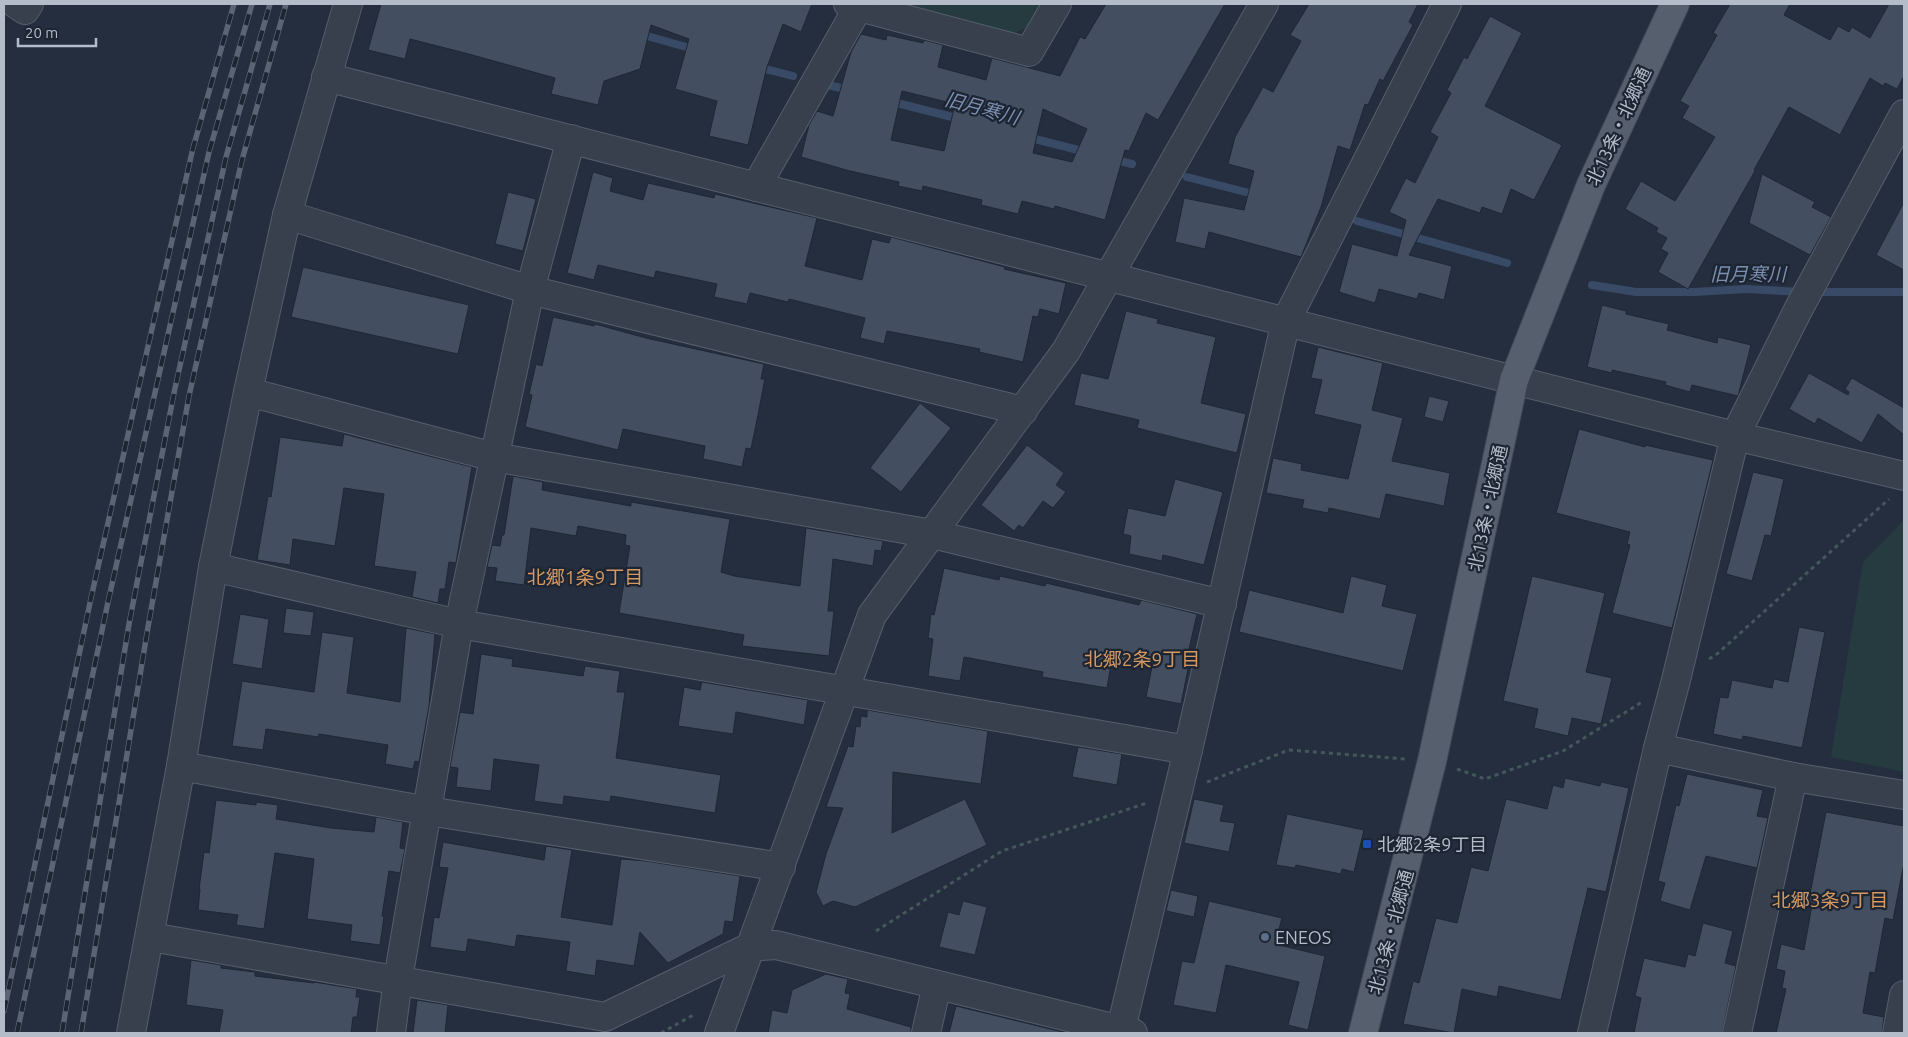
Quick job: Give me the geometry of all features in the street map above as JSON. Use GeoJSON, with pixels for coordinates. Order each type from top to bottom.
{"type":"FeatureCollection","features":[{"type":"Feature","properties":{"kind":"main road","name":"北13条・北郷通"},"geometry":{"type":"LineString","coordinates":[[1363,1033],[1432,760],[1514,380],[1591,186],[1675,4]]}},
{"type":"Feature","properties":{"kind":"street"},"geometry":{"type":"LineString","coordinates":[[131,1033],[181,766],[213,567],[248,392],[287,215],[348,4]]}},
{"type":"Feature","properties":{"kind":"street"},"geometry":{"type":"LineString","coordinates":[[756,187],[856,5],[1029,52],[1057,4]]}},
{"type":"Feature","properties":{"kind":"street"},"geometry":{"type":"LineString","coordinates":[[719,1033],[872,615],[1066,351],[1110,277],[1264,4]]}},
{"type":"Feature","properties":{"kind":"street"},"geometry":{"type":"LineString","coordinates":[[150,937],[398,979],[605,1017],[750,947],[776,945],[1125,1032],[1286,321],[1446,4]]}},
{"type":"Feature","properties":{"kind":"street"},"geometry":{"type":"LineString","coordinates":[[326,77],[1735,436],[1898,486]]}},
{"type":"Feature","properties":{"kind":"street"},"geometry":{"type":"LineString","coordinates":[[1592,1033],[1658,748],[1735,436],[1798,310],[1904,114]]}},
{"type":"Feature","properties":{"kind":"street"},"geometry":{"type":"LineString","coordinates":[[391,1033],[398,979],[459,624],[530,290],[571,139]]}},
{"type":"Feature","properties":{"kind":"street"},"geometry":{"type":"LineString","coordinates":[[287,215],[530,290],[1023,411]]}},
{"type":"Feature","properties":{"kind":"street"},"geometry":{"type":"LineString","coordinates":[[248,392],[494,457],[932,534],[1222,604]]}},
{"type":"Feature","properties":{"kind":"street"},"geometry":{"type":"LineString","coordinates":[[213,567],[459,624],[1188,750]]}},
{"type":"Feature","properties":{"kind":"street"},"geometry":{"type":"LineString","coordinates":[[1658,748],[1793,777],[1904,795]]}},
{"type":"Feature","properties":{"kind":"street"},"geometry":{"type":"LineString","coordinates":[[181,766],[428,811],[781,867]]}},
{"type":"Feature","properties":{"kind":"street"},"geometry":{"type":"LineString","coordinates":[[1737,1033],[1793,777]]}},
{"type":"Feature","properties":{"kind":"street"},"geometry":{"type":"LineString","coordinates":[[926,1033],[937,985]]}},
{"type":"Feature","properties":{"kind":"street"},"geometry":{"type":"LineString","coordinates":[[1897,1033],[1904,995]]}},
{"type":"Feature","properties":{"kind":"path"},"geometry":{"type":"LineString","coordinates":[[876,931],[1002,851],[1178,793],[1289,750],[1432,760],[1485,779],[1563,751],[1717,654],[1898,486]]}},
{"type":"Feature","properties":{"kind":"path"},"geometry":{"type":"LineString","coordinates":[[661,1033],[695,1014]]}},
{"type":"Feature","properties":{"kind":"green space"},"geometry":{"type":"Polygon","coordinates":[[[904,4],[1040,4],[1026,28],[1013,34],[904,4]]]}},
{"type":"Feature","properties":{"kind":"green space"},"geometry":{"type":"Polygon","coordinates":[[[1904,520],[1904,772],[1831,757],[1863,562],[1904,520]]]}},
{"type":"Feature","properties":{"kind":"building"},"geometry":{"type":"Polygon","coordinates":[[[381,4],[812,4],[801,32],[783,24],[767,67],[748,145],[709,136],[717,101],[675,89],[689,39],[651,25],[640,69],[604,81],[598,105],[551,94],[555,78],[410,39],[405,59],[368,50],[381,4]]]}},
{"type":"Feature","properties":{"kind":"building"},"geometry":{"type":"Polygon","coordinates":[[[1106,4],[1225,4],[1158,120],[1146,113],[1129,151],[1125,150],[1105,220],[1055,206],[1054,209],[1022,201],[1018,214],[981,205],[982,200],[923,186],[922,191],[898,186],[899,182],[801,157],[809,125],[817,111],[833,116],[851,52],[861,34],[886,40],[887,35],[923,43],[924,40],[943,45],[938,67],[986,80],[992,58],[1060,76],[1080,37],[1085,39],[1106,4]],[[902,91],[891,140],[944,151],[955,104],[902,91]],[[1043,109],[1033,153],[1072,162],[1087,129],[1043,109]]]}},
{"type":"Feature","properties":{"kind":"building"},"geometry":{"type":"Polygon","coordinates":[[[1309,4],[1418,4],[1409,22],[1413,25],[1383,81],[1380,79],[1368,105],[1365,104],[1350,150],[1338,146],[1321,207],[1301,257],[1209,232],[1205,249],[1175,242],[1184,198],[1244,210],[1254,171],[1228,164],[1235,137],[1263,87],[1273,92],[1301,41],[1290,35],[1309,4]]]}},
{"type":"Feature","properties":{"kind":"building"},"geometry":{"type":"Polygon","coordinates":[[[1730,4],[1790,4],[1784,15],[1830,40],[1838,26],[1849,32],[1852,27],[1870,38],[1889,4],[1904,4],[1904,76],[1897,89],[1885,83],[1883,86],[1870,78],[1840,135],[1789,107],[1688,289],[1658,272],[1668,253],[1661,249],[1667,238],[1656,232],[1658,228],[1625,209],[1641,181],[1675,201],[1715,137],[1682,118],[1689,106],[1680,101],[1717,35],[1713,33],[1730,4]]]}},
{"type":"Feature","properties":{"kind":"building"},"geometry":{"type":"Polygon","coordinates":[[[1490,16],[1522,33],[1485,106],[1562,145],[1534,200],[1511,189],[1502,214],[1482,207],[1480,213],[1438,199],[1409,255],[1452,266],[1444,300],[1419,293],[1417,299],[1379,289],[1375,303],[1339,292],[1352,244],[1397,256],[1406,220],[1389,212],[1406,178],[1415,183],[1438,137],[1430,132],[1451,93],[1447,90],[1464,57],[1467,59],[1490,16]]]}},
{"type":"Feature","properties":{"kind":"building"},"geometry":{"type":"Polygon","coordinates":[[[593,172],[613,178],[610,191],[643,200],[648,183],[714,198],[715,194],[817,218],[805,266],[862,280],[872,239],[889,243],[891,237],[1005,267],[1004,269],[1066,283],[1059,314],[1040,309],[1038,317],[1033,316],[1023,362],[979,352],[980,349],[887,331],[884,344],[860,338],[865,318],[789,299],[788,302],[750,293],[747,304],[714,297],[717,284],[656,271],[654,278],[598,265],[594,280],[567,273],[593,172]]]}},
{"type":"Feature","properties":{"kind":"building"},"geometry":{"type":"Polygon","coordinates":[[[1762,174],[1815,202],[1812,207],[1831,217],[1810,255],[1749,223],[1762,174]]]}},
{"type":"Feature","properties":{"kind":"building"},"geometry":{"type":"Polygon","coordinates":[[[508,192],[536,199],[523,251],[495,244],[508,192]]]}},
{"type":"Feature","properties":{"kind":"building"},"geometry":{"type":"Polygon","coordinates":[[[1904,202],[1904,270],[1876,255],[1904,202]]]}},
{"type":"Feature","properties":{"kind":"building"},"geometry":{"type":"Polygon","coordinates":[[[303,267],[469,305],[458,354],[291,317],[303,267]]]}},
{"type":"Feature","properties":{"kind":"building"},"geometry":{"type":"Polygon","coordinates":[[[1602,305],[1626,311],[1626,314],[1669,324],[1667,330],[1717,343],[1718,337],[1751,345],[1738,396],[1692,385],[1690,392],[1665,385],[1666,382],[1612,370],[1612,373],[1587,367],[1602,305]]]}},
{"type":"Feature","properties":{"kind":"building"},"geometry":{"type":"Polygon","coordinates":[[[1126,311],[1158,319],[1157,323],[1216,337],[1201,403],[1246,414],[1237,453],[1137,428],[1139,420],[1074,405],[1081,373],[1108,379],[1126,311]]]}},
{"type":"Feature","properties":{"kind":"building"},"geometry":{"type":"Polygon","coordinates":[[[553,317],[594,326],[595,324],[646,338],[764,364],[761,379],[765,379],[751,449],[746,448],[742,467],[703,459],[705,446],[623,429],[618,450],[525,427],[532,395],[529,394],[536,364],[542,366],[553,317]]]}},
{"type":"Feature","properties":{"kind":"building"},"geometry":{"type":"Polygon","coordinates":[[[1318,347],[1383,363],[1372,410],[1403,418],[1392,461],[1450,473],[1444,506],[1386,494],[1380,519],[1329,508],[1328,513],[1302,508],[1304,500],[1266,493],[1273,458],[1302,464],[1301,470],[1348,479],[1361,425],[1314,414],[1322,380],[1311,378],[1318,347]]]}},
{"type":"Feature","properties":{"kind":"building"},"geometry":{"type":"Polygon","coordinates":[[[1809,373],[1848,395],[1849,392],[1845,389],[1852,378],[1904,408],[1904,435],[1878,414],[1862,443],[1818,418],[1815,424],[1789,409],[1809,373]]]}},
{"type":"Feature","properties":{"kind":"building"},"geometry":{"type":"Polygon","coordinates":[[[1429,396],[1449,401],[1443,422],[1424,417],[1429,396]]]}},
{"type":"Feature","properties":{"kind":"building"},"geometry":{"type":"Polygon","coordinates":[[[920,403],[951,428],[901,492],[870,468],[920,403]]]}},
{"type":"Feature","properties":{"kind":"building"},"geometry":{"type":"Polygon","coordinates":[[[1579,429],[1645,447],[1645,445],[1713,460],[1672,628],[1612,613],[1630,545],[1627,544],[1630,532],[1556,513],[1579,429]]]}},
{"type":"Feature","properties":{"kind":"building"},"geometry":{"type":"Polygon","coordinates":[[[344,434],[472,467],[456,563],[449,562],[445,589],[440,589],[438,603],[412,597],[416,572],[374,566],[384,494],[344,488],[335,546],[293,539],[290,565],[257,560],[268,496],[271,497],[280,437],[342,446],[344,434]]]}},
{"type":"Feature","properties":{"kind":"building"},"geometry":{"type":"Polygon","coordinates":[[[1027,445],[1064,473],[1056,485],[1066,492],[1053,508],[1043,501],[1023,528],[1019,525],[1014,531],[981,505],[1027,445]]]}},
{"type":"Feature","properties":{"kind":"building"},"geometry":{"type":"Polygon","coordinates":[[[1753,472],[1784,479],[1771,536],[1765,535],[1752,581],[1726,574],[1753,472]]]}},
{"type":"Feature","properties":{"kind":"building"},"geometry":{"type":"Polygon","coordinates":[[[513,476],[543,482],[542,490],[631,506],[631,502],[730,519],[721,572],[734,576],[800,586],[806,528],[883,541],[881,551],[875,550],[873,566],[833,559],[828,611],[834,611],[829,656],[742,646],[744,635],[619,613],[630,546],[625,545],[626,535],[578,526],[576,536],[531,528],[524,585],[495,581],[497,568],[487,567],[492,545],[500,546],[502,535],[504,535],[513,476]]]}},
{"type":"Feature","properties":{"kind":"building"},"geometry":{"type":"Polygon","coordinates":[[[1175,479],[1223,492],[1204,565],[1163,555],[1162,561],[1129,554],[1131,536],[1123,534],[1128,508],[1165,516],[1175,479]]]}},
{"type":"Feature","properties":{"kind":"building"},"geometry":{"type":"Polygon","coordinates":[[[944,568],[999,580],[1000,576],[1045,586],[1046,583],[1139,605],[1141,600],[1197,614],[1187,658],[1190,659],[1181,704],[1146,697],[1152,667],[1112,659],[1107,688],[1042,677],[1043,672],[964,657],[960,681],[928,676],[933,639],[928,638],[931,614],[934,615],[944,568]]]}},
{"type":"Feature","properties":{"kind":"building"},"geometry":{"type":"Polygon","coordinates":[[[1351,576],[1387,585],[1382,606],[1417,614],[1403,671],[1239,632],[1249,590],[1343,613],[1351,576]]]}},
{"type":"Feature","properties":{"kind":"building"},"geometry":{"type":"Polygon","coordinates":[[[1532,576],[1605,593],[1586,672],[1612,678],[1601,724],[1572,718],[1568,736],[1534,728],[1538,709],[1503,701],[1532,576]]]}},
{"type":"Feature","properties":{"kind":"building"},"geometry":{"type":"Polygon","coordinates":[[[286,608],[314,612],[311,636],[283,633],[286,608]]]}},
{"type":"Feature","properties":{"kind":"building"},"geometry":{"type":"Polygon","coordinates":[[[240,614],[269,619],[262,669],[232,664],[240,614]]]}},
{"type":"Feature","properties":{"kind":"building"},"geometry":{"type":"Polygon","coordinates":[[[1799,627],[1825,632],[1802,748],[1743,736],[1742,740],[1713,734],[1720,697],[1728,698],[1732,680],[1772,688],[1774,679],[1788,682],[1799,627]]]}},
{"type":"Feature","properties":{"kind":"building"},"geometry":{"type":"Polygon","coordinates":[[[406,628],[435,634],[429,706],[419,762],[415,761],[413,769],[385,764],[388,745],[319,734],[318,737],[266,729],[263,750],[232,746],[242,681],[314,692],[322,632],[354,637],[347,693],[400,702],[406,628]]]}},
{"type":"Feature","properties":{"kind":"building"},"geometry":{"type":"Polygon","coordinates":[[[481,654],[513,659],[512,666],[583,676],[585,666],[620,671],[617,692],[625,692],[616,758],[721,775],[715,813],[611,796],[610,802],[564,796],[563,805],[534,801],[539,765],[494,759],[491,791],[456,787],[458,768],[450,767],[460,712],[473,714],[481,654]]]}},
{"type":"Feature","properties":{"kind":"building"},"geometry":{"type":"Polygon","coordinates":[[[702,682],[808,700],[804,725],[736,712],[733,734],[678,726],[684,687],[700,690],[702,682]]]}},
{"type":"Feature","properties":{"kind":"building"},"geometry":{"type":"Polygon","coordinates":[[[867,710],[988,731],[981,784],[893,772],[892,833],[965,799],[987,845],[855,907],[833,901],[823,906],[816,892],[826,854],[843,808],[826,807],[848,746],[853,747],[856,726],[860,727],[861,716],[867,717],[867,710]]]}},
{"type":"Feature","properties":{"kind":"building"},"geometry":{"type":"Polygon","coordinates":[[[1078,747],[1122,754],[1117,785],[1072,777],[1078,747]]]}},
{"type":"Feature","properties":{"kind":"building"},"geometry":{"type":"Polygon","coordinates":[[[1687,774],[1763,790],[1757,816],[1768,818],[1757,868],[1706,856],[1690,910],[1660,901],[1665,883],[1658,881],[1676,805],[1679,806],[1687,774]]]}},
{"type":"Feature","properties":{"kind":"building"},"geometry":{"type":"Polygon","coordinates":[[[1565,778],[1600,786],[1601,782],[1629,788],[1606,892],[1588,888],[1561,1000],[1499,986],[1497,997],[1462,989],[1454,1033],[1403,1024],[1413,981],[1419,983],[1436,918],[1457,923],[1471,867],[1488,871],[1506,799],[1547,809],[1553,785],[1563,788],[1565,778]]]}},
{"type":"Feature","properties":{"kind":"building"},"geometry":{"type":"Polygon","coordinates":[[[1194,799],[1224,805],[1220,821],[1235,823],[1229,852],[1184,843],[1194,799]]]}},
{"type":"Feature","properties":{"kind":"building"},"geometry":{"type":"Polygon","coordinates":[[[216,800],[256,805],[256,802],[278,805],[276,819],[331,828],[374,832],[376,817],[403,822],[400,848],[405,849],[400,873],[389,871],[382,916],[384,917],[380,945],[350,941],[352,925],[307,919],[314,859],[275,853],[264,929],[236,925],[238,915],[198,910],[204,852],[209,853],[216,800]]]}},
{"type":"Feature","properties":{"kind":"building"},"geometry":{"type":"Polygon","coordinates":[[[1826,812],[1904,826],[1904,863],[1893,920],[1885,918],[1875,973],[1870,972],[1863,1013],[1884,1017],[1882,1033],[1776,1033],[1786,989],[1782,988],[1785,971],[1776,969],[1781,944],[1804,950],[1812,905],[1808,904],[1826,812]]]}},
{"type":"Feature","properties":{"kind":"building"},"geometry":{"type":"Polygon","coordinates":[[[1287,814],[1364,830],[1354,872],[1342,869],[1341,874],[1296,865],[1295,868],[1276,865],[1287,814]]]}},
{"type":"Feature","properties":{"kind":"building"},"geometry":{"type":"Polygon","coordinates":[[[443,842],[544,860],[546,846],[572,850],[561,917],[612,925],[621,859],[646,861],[740,876],[733,922],[725,921],[723,934],[668,963],[640,932],[634,966],[597,960],[595,976],[566,971],[570,942],[517,935],[515,947],[468,939],[466,952],[430,947],[434,917],[439,918],[448,868],[439,867],[443,842]]]}},
{"type":"Feature","properties":{"kind":"building"},"geometry":{"type":"Polygon","coordinates":[[[1171,890],[1198,896],[1194,917],[1166,911],[1171,890]]]}},
{"type":"Feature","properties":{"kind":"building"},"geometry":{"type":"Polygon","coordinates":[[[963,901],[987,907],[975,955],[939,947],[948,912],[959,915],[963,901]]]}},
{"type":"Feature","properties":{"kind":"building"},"geometry":{"type":"Polygon","coordinates":[[[1209,901],[1282,918],[1275,944],[1325,956],[1308,1030],[1288,1025],[1299,982],[1226,965],[1216,1013],[1173,1005],[1182,961],[1194,963],[1209,901]]]}},
{"type":"Feature","properties":{"kind":"building"},"geometry":{"type":"Polygon","coordinates":[[[1703,923],[1733,931],[1725,963],[1736,966],[1722,1033],[1634,1033],[1641,998],[1635,996],[1644,958],[1685,967],[1688,954],[1695,956],[1703,923]]]}},
{"type":"Feature","properties":{"kind":"building"},"geometry":{"type":"Polygon","coordinates":[[[191,960],[221,965],[221,968],[255,972],[255,976],[314,982],[357,989],[356,997],[360,997],[357,1017],[353,1017],[351,1033],[219,1033],[223,1010],[186,1005],[191,960]]]}},
{"type":"Feature","properties":{"kind":"building"},"geometry":{"type":"Polygon","coordinates":[[[826,974],[848,979],[845,993],[850,994],[847,1009],[911,1027],[911,1033],[768,1033],[772,1010],[787,1013],[792,990],[826,974]]]}},
{"type":"Feature","properties":{"kind":"building"},"geometry":{"type":"Polygon","coordinates":[[[417,1000],[448,1005],[445,1033],[413,1033],[417,1000]]]}},
{"type":"Feature","properties":{"kind":"building"},"geometry":{"type":"Polygon","coordinates":[[[956,1006],[1067,1033],[949,1033],[956,1006]]]}},
{"type":"Feature","properties":{"kind":"waterway","name":"旧月寒川"},"geometry":{"type":"LineString","coordinates":[[640,34],[697,50]]}},
{"type":"Feature","properties":{"kind":"waterway","name":"旧月寒川"},"geometry":{"type":"LineString","coordinates":[[758,67],[793,76]]}},
{"type":"Feature","properties":{"kind":"waterway","name":"旧月寒川"},"geometry":{"type":"LineString","coordinates":[[824,84],[849,90]]}},
{"type":"Feature","properties":{"kind":"waterway","name":"旧月寒川"},"geometry":{"type":"LineString","coordinates":[[889,101],[960,119]]}},
{"type":"Feature","properties":{"kind":"waterway","name":"旧月寒川"},"geometry":{"type":"LineString","coordinates":[[1027,137],[1086,152]]}},
{"type":"Feature","properties":{"kind":"waterway","name":"旧月寒川"},"geometry":{"type":"LineString","coordinates":[[1112,159],[1132,164]]}},
{"type":"Feature","properties":{"kind":"waterway","name":"旧月寒川"},"geometry":{"type":"LineString","coordinates":[[1187,177],[1257,195]]}},
{"type":"Feature","properties":{"kind":"waterway","name":"旧月寒川"},"geometry":{"type":"LineString","coordinates":[[1357,221],[1507,263]]}},
{"type":"Feature","properties":{"kind":"waterway","name":"旧月寒川"},"geometry":{"type":"LineString","coordinates":[[1592,285],[1636,292],[1695,292],[1746,289],[1802,292]]}},
{"type":"Feature","properties":{"kind":"waterway","name":"旧月寒川"},"geometry":{"type":"LineString","coordinates":[[1814,292],[1904,292]]}},
{"type":"Feature","properties":{"kind":"railway"},"geometry":{"type":"LineString","coordinates":[[4,1011],[91,598],[193,148],[234,4]]}},
{"type":"Feature","properties":{"kind":"railway"},"geometry":{"type":"LineString","coordinates":[[17,1033],[108,602],[209,152],[252,4]]}},
{"type":"Feature","properties":{"kind":"railway"},"geometry":{"type":"LineString","coordinates":[[62,1033],[129,624],[174,393],[226,157],[270,4]]}},
{"type":"Feature","properties":{"kind":"railway"},"geometry":{"type":"LineString","coordinates":[[81,1033],[148,627],[189,396],[242,160],[286,4]]}},
{"type":"Feature","properties":{"kind":"place","name":"北郷2条9丁目"},"geometry":{"type":"Point","coordinates":[1367,844]}},
{"type":"Feature","properties":{"kind":"place","name":"ENEOS"},"geometry":{"type":"Point","coordinates":[1265,937]}},
{"type":"Feature","properties":{"kind":"district","name":"北郷1条9丁目"},"geometry":{"type":"Point","coordinates":[585,577]}},
{"type":"Feature","properties":{"kind":"district","name":"北郷2条9丁目"},"geometry":{"type":"Point","coordinates":[1142,659]}},
{"type":"Feature","properties":{"kind":"district","name":"北郷3条9丁目"},"geometry":{"type":"Point","coordinates":[1830,900]}}]}
